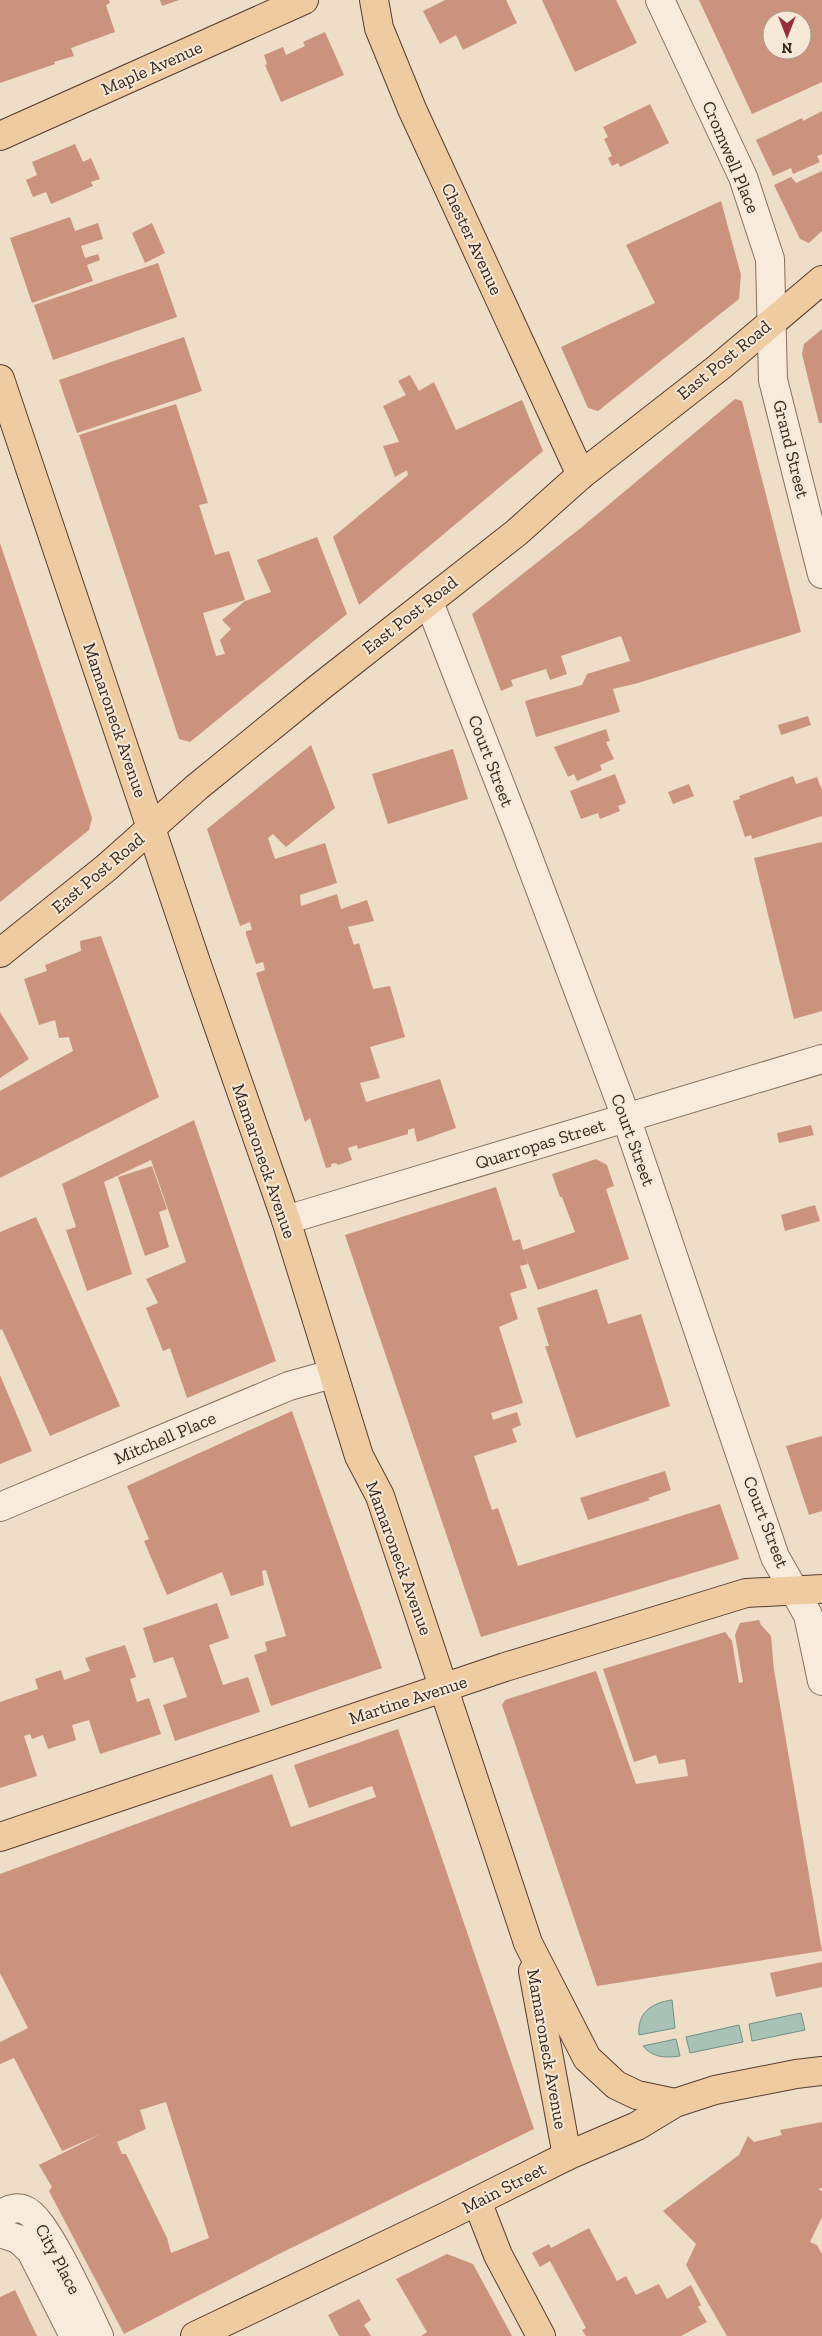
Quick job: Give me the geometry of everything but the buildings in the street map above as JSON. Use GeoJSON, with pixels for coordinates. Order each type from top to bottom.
{"type":"FeatureCollection","features":[{"type":"Feature","properties":{"kind":"main road","name":"Maple Avenue"},"geometry":{"type":"LineString","coordinates":[[0,136],[304,0]]}},
{"type":"Feature","properties":{"kind":"main road","name":"Chester Avenue"},"geometry":{"type":"LineString","coordinates":[[374,0],[379,28],[412,109],[581,475]]}},
{"type":"Feature","properties":{"kind":"main road","name":"East Post Road"},"geometry":{"type":"LineString","coordinates":[[0,953],[106,868],[320,687],[516,533],[581,475],[718,368],[822,280]]}},
{"type":"Feature","properties":{"kind":"main road","name":"Mamaroneck Avenue"},"geometry":{"type":"LineString","coordinates":[[0,379],[238,1085],[286,1220],[332,1374],[359,1456],[380,1496],[528,1942],[567,2156]]}},
{"type":"Feature","properties":{"kind":"main road","name":"Martine Avenue"},"geometry":{"type":"LineString","coordinates":[[0,1837],[443,1688],[746,1593],[822,1588]]}},
{"type":"Feature","properties":{"kind":"main road","name":"Mamaroneck Avenue"},"geometry":{"type":"LineString","coordinates":[[528,1942],[587,2058],[616,2084],[638,2095],[675,2103]]}},
{"type":"Feature","properties":{"kind":"main road","name":"Main Street"},"geometry":{"type":"LineString","coordinates":[[195,2336],[478,2201],[567,2156],[637,2126],[675,2103],[715,2090],[796,2074],[822,2071]]}},
{"type":"Feature","properties":{"kind":"main road"},"geometry":{"type":"LineString","coordinates":[[478,2201],[498,2255],[541,2336]]}},
{"type":"Feature","properties":{"kind":"street","name":"Cromwell Place"},"geometry":{"type":"LineString","coordinates":[[660,0],[743,178],[770,259],[772,322]]}},
{"type":"Feature","properties":{"kind":"street","name":"Grand Street"},"geometry":{"type":"LineString","coordinates":[[772,322],[773,380],[822,574]]}},
{"type":"Feature","properties":{"kind":"street","name":"Court Street"},"geometry":{"type":"LineString","coordinates":[[428,602],[520,833],[626,1117],[775,1557],[808,1615],[816,1642],[822,1681]]}},
{"type":"Feature","properties":{"kind":"street","name":"Quarropas Street"},"geometry":{"type":"LineString","coordinates":[[286,1220],[822,1059]]}},
{"type":"Feature","properties":{"kind":"street","name":"Mitchell Place"},"geometry":{"type":"LineString","coordinates":[[0,1507],[281,1390],[332,1374]]}},
{"type":"Feature","properties":{"kind":"street","name":"City Place"},"geometry":{"type":"LineString","coordinates":[[0,2215],[14,2208],[25,2209],[34,2215],[47,2234],[99,2336]]}},
{"type":"Feature","properties":{"kind":"street","name":"City Place"},"geometry":{"type":"LineString","coordinates":[[0,2234],[18,2239],[31,2251],[74,2336]]}},
{"type":"Feature","properties":{"kind":"shaded area"},"geometry":{"type":"Polygon","coordinates":[[[672,2000],[675,2028],[639,2035],[640,2021],[647,2010],[664,2001],[672,2000]]]}},
{"type":"Feature","properties":{"kind":"shaded area"},"geometry":{"type":"Polygon","coordinates":[[[801,2013],[805,2030],[752,2041],[749,2024],[801,2013]]]}},
{"type":"Feature","properties":{"kind":"shaded area"},"geometry":{"type":"Polygon","coordinates":[[[739,2025],[743,2042],[690,2053],[686,2037],[739,2025]]]}},
{"type":"Feature","properties":{"kind":"shaded area"},"geometry":{"type":"Polygon","coordinates":[[[676,2039],[680,2056],[655,2055],[643,2046],[676,2039]]]}}]}
